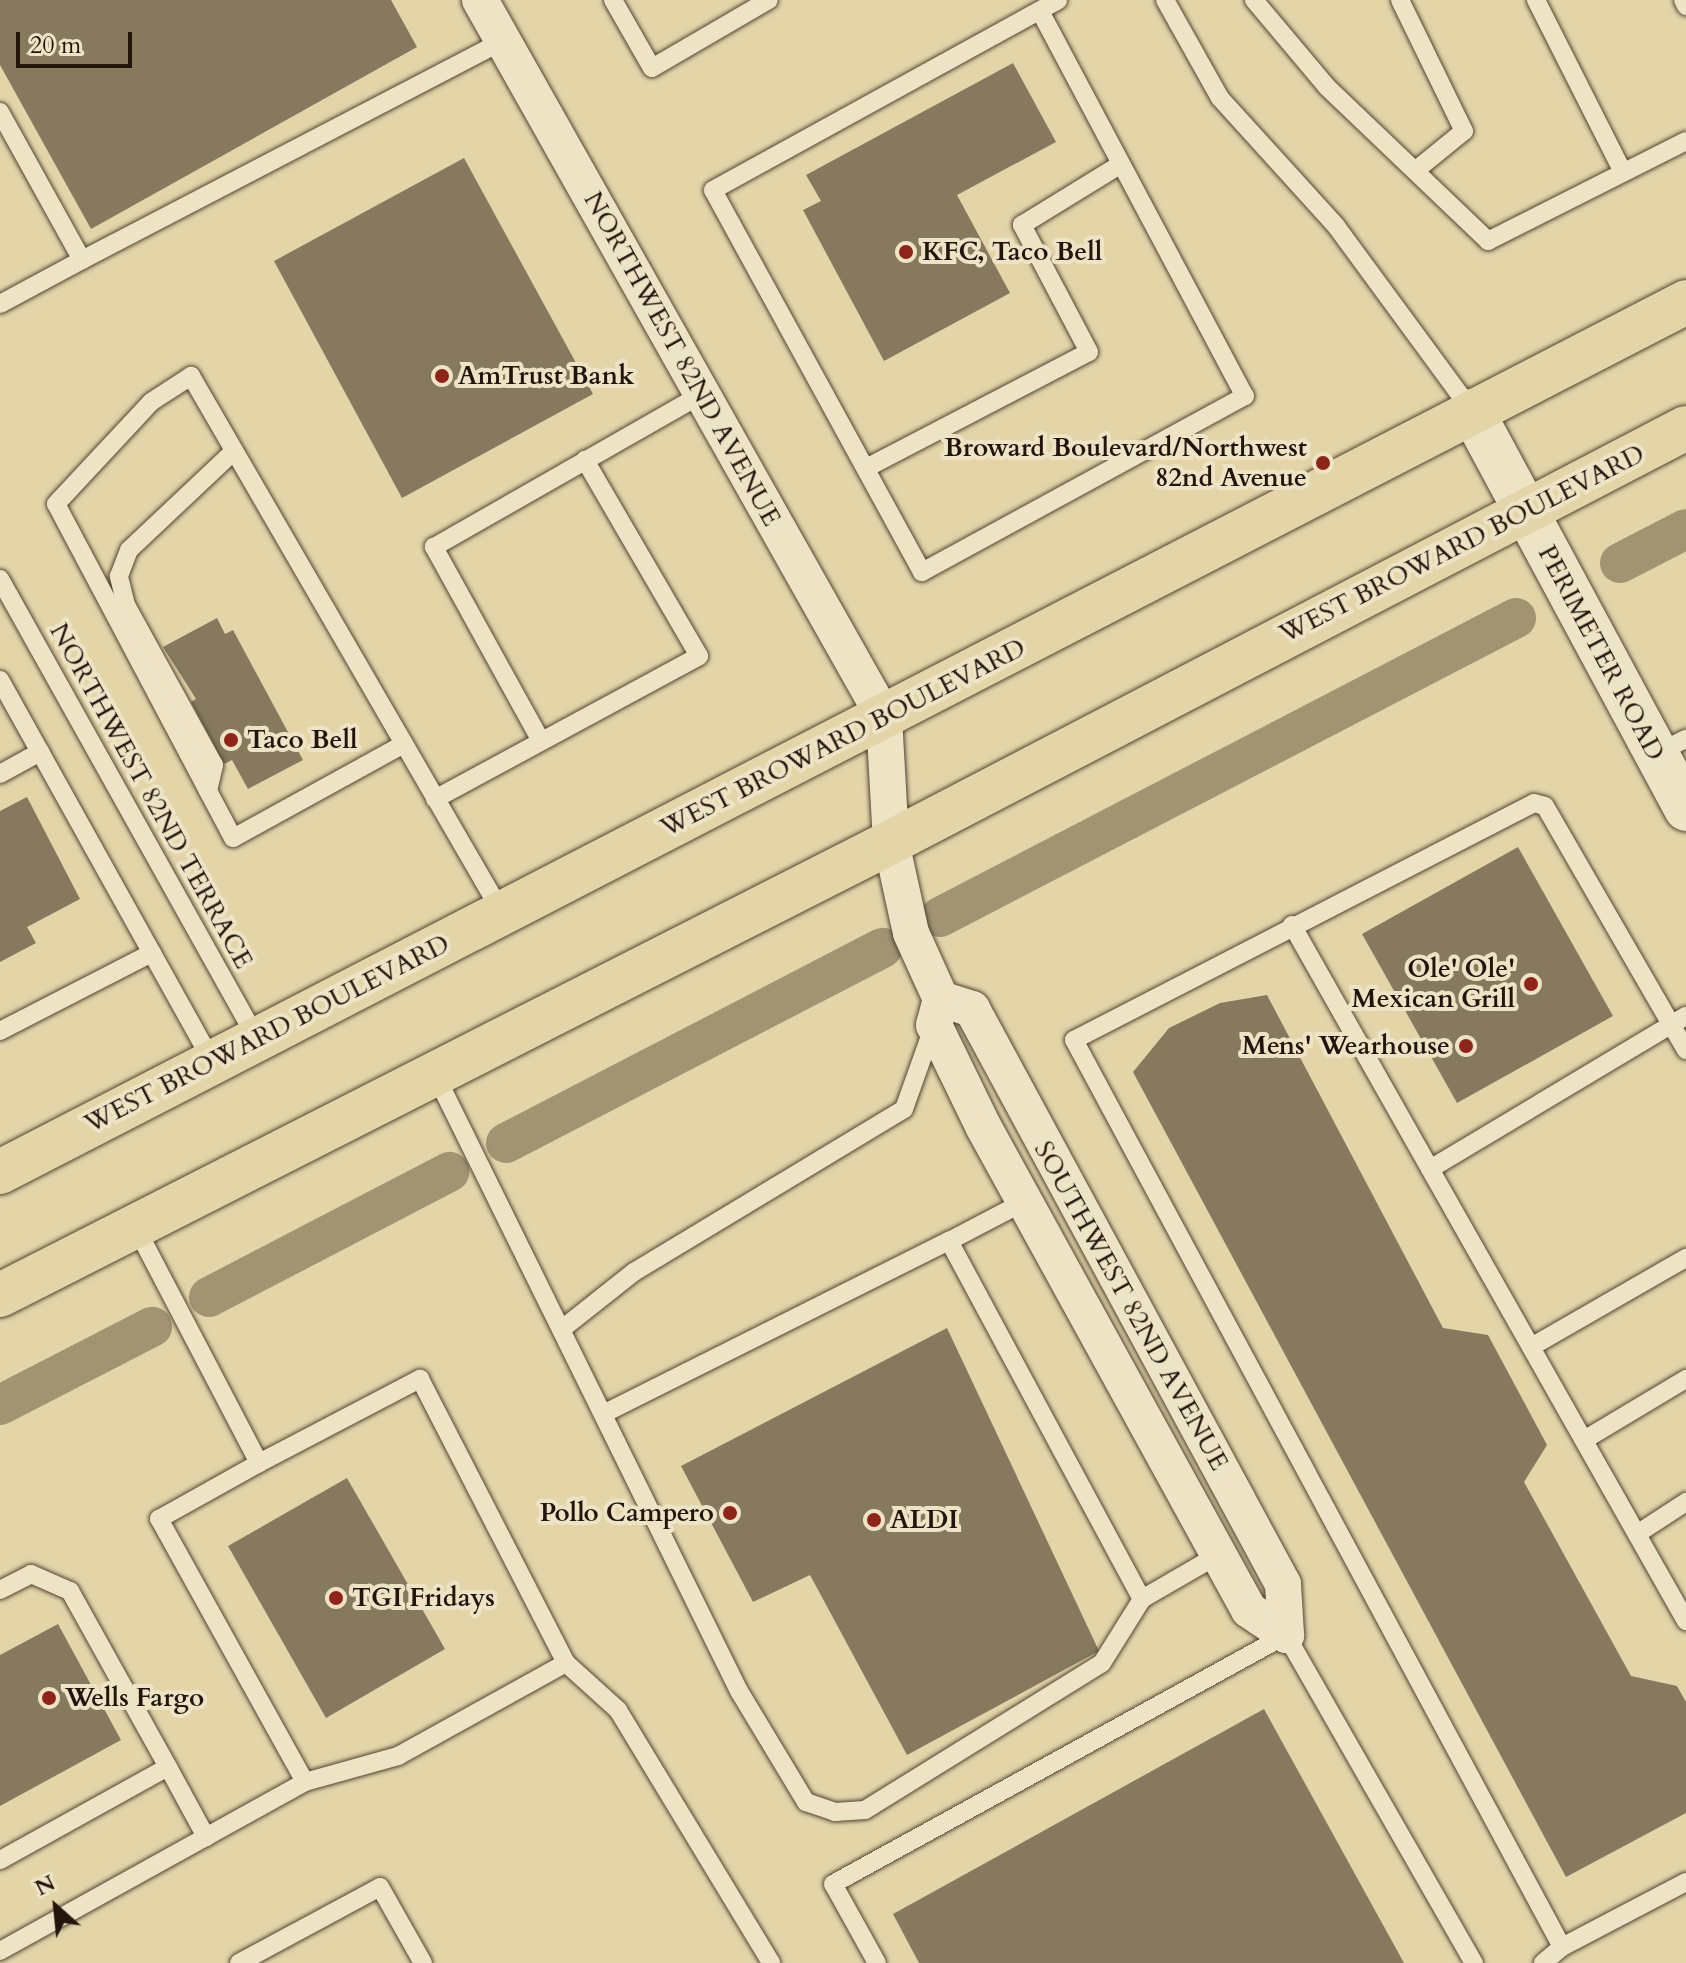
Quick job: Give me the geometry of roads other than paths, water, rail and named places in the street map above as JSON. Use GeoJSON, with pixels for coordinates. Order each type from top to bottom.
{"type":"FeatureCollection","features":[{"type":"Feature","properties":{"kind":"main road","name":"WEST BROWARD BOULEVARD"},"geometry":{"type":"LineString","coordinates":[[0,1172],[1686,302]]}},
{"type":"Feature","properties":{"kind":"main road","name":"WEST BROWARD BOULEVARD"},"geometry":{"type":"LineString","coordinates":[[0,1295],[891,842],[1686,428]]}},
{"type":"Feature","properties":{"kind":"street","name":"NORTHWEST 82ND AVENUE"},"geometry":{"type":"LineString","coordinates":[[480,0],[884,717]]}},
{"type":"Feature","properties":{"kind":"street","name":"PERIMETER ROAD"},"geometry":{"type":"LineString","coordinates":[[1472,411],[1524,511],[1671,747],[1686,809]]}},
{"type":"Feature","properties":{"kind":"street","name":"SOUTHWEST 82ND AVENUE"},"geometry":{"type":"LineString","coordinates":[[884,717],[891,842],[911,933],[938,1012],[1024,1202],[1218,1555],[1249,1610],[1286,1635]]}},
{"type":"Feature","properties":{"kind":"street","name":"SOUTHWEST 82ND AVENUE"},"geometry":{"type":"LineString","coordinates":[[938,1012],[972,1009],[1283,1584],[1286,1635]]}},
{"type":"Feature","properties":{"kind":"street"},"geometry":{"type":"LineString","coordinates":[[1093,1327],[1132,1307]]}},
{"type":"Feature","properties":{"kind":"lane"},"geometry":{"type":"LineString","coordinates":[[613,0],[652,68],[769,0]]}},
{"type":"Feature","properties":{"kind":"lane"},"geometry":{"type":"LineString","coordinates":[[1041,13],[1245,396],[922,572],[713,190],[1041,13],[1058,0]]}},
{"type":"Feature","properties":{"kind":"lane"},"geometry":{"type":"LineString","coordinates":[[1165,0],[1220,98],[1336,226],[1472,411]]}},
{"type":"Feature","properties":{"kind":"lane"},"geometry":{"type":"LineString","coordinates":[[1254,0],[1327,87],[1488,241],[1686,141]]}},
{"type":"Feature","properties":{"kind":"lane"},"geometry":{"type":"LineString","coordinates":[[1400,0],[1464,131],[1415,171]]}},
{"type":"Feature","properties":{"kind":"lane"},"geometry":{"type":"LineString","coordinates":[[1536,0],[1623,172]]}},
{"type":"Feature","properties":{"kind":"lane"},"geometry":{"type":"LineString","coordinates":[[1683,0],[1686,6]]}},
{"type":"Feature","properties":{"kind":"lane"},"geometry":{"type":"LineString","coordinates":[[0,304],[503,41]]}},
{"type":"Feature","properties":{"kind":"lane"},"geometry":{"type":"LineString","coordinates":[[0,112],[82,260]]}},
{"type":"Feature","properties":{"kind":"lane"},"geometry":{"type":"LineString","coordinates":[[866,468],[1089,352],[1022,225],[1121,164]]}},
{"type":"Feature","properties":{"kind":"lane"},"geometry":{"type":"LineString","coordinates":[[404,744],[233,838],[56,504],[151,402],[191,376],[502,913]]}},
{"type":"Feature","properties":{"kind":"lane"},"geometry":{"type":"LineString","coordinates":[[541,741],[434,547],[701,395]]}},
{"type":"Feature","properties":{"kind":"lane"},"geometry":{"type":"LineString","coordinates":[[208,791],[214,765],[126,605],[119,576],[129,550],[234,451]]}},
{"type":"Feature","properties":{"kind":"lane"},"geometry":{"type":"LineString","coordinates":[[435,799],[699,656],[585,460]]}},
{"type":"Feature","properties":{"kind":"lane","name":"NORTHWEST 82ND TERRACE"},"geometry":{"type":"LineString","coordinates":[[0,579],[257,1039]]}},
{"type":"Feature","properties":{"kind":"lane"},"geometry":{"type":"LineString","coordinates":[[0,680],[213,1062]]}},
{"type":"Feature","properties":{"kind":"lane"},"geometry":{"type":"LineString","coordinates":[[0,774],[40,752]]}},
{"type":"Feature","properties":{"kind":"lane"},"geometry":{"type":"LineString","coordinates":[[1562,1947],[1074,1040],[1292,925],[1539,803],[1679,1020],[1686,1050]]}},
{"type":"Feature","properties":{"kind":"lane"},"geometry":{"type":"LineString","coordinates":[[1292,925],[1686,1621]]}},
{"type":"Feature","properties":{"kind":"lane"},"geometry":{"type":"LineString","coordinates":[[0,1031],[152,953]]}},
{"type":"Feature","properties":{"kind":"lane"},"geometry":{"type":"LineString","coordinates":[[562,1329],[634,1272],[904,1109],[938,1012]]}},
{"type":"Feature","properties":{"kind":"lane"},"geometry":{"type":"LineString","coordinates":[[1430,1169],[1679,1020]]}},
{"type":"Feature","properties":{"kind":"lane"},"geometry":{"type":"LineString","coordinates":[[435,1074],[605,1413],[739,1691],[806,1802],[835,1812],[865,1810],[1102,1663],[1142,1599],[1218,1555]]}},
{"type":"Feature","properties":{"kind":"lane"},"geometry":{"type":"LineString","coordinates":[[605,1413],[1024,1202]]}},
{"type":"Feature","properties":{"kind":"lane"},"geometry":{"type":"LineString","coordinates":[[135,1226],[259,1463]]}},
{"type":"Feature","properties":{"kind":"lane"},"geometry":{"type":"LineString","coordinates":[[949,1241],[1142,1599]]}},
{"type":"Feature","properties":{"kind":"lane"},"geometry":{"type":"LineString","coordinates":[[1531,1347],[1686,1258]]}},
{"type":"Feature","properties":{"kind":"lane"},"geometry":{"type":"LineString","coordinates":[[305,1782],[159,1519],[420,1379],[566,1663],[618,1710],[771,1963]]}},
{"type":"Feature","properties":{"kind":"lane"},"geometry":{"type":"LineString","coordinates":[[1584,1440],[1686,1379]]}},
{"type":"Feature","properties":{"kind":"lane"},"geometry":{"type":"LineString","coordinates":[[1637,1534],[1686,1502]]}},
{"type":"Feature","properties":{"kind":"lane"},"geometry":{"type":"LineString","coordinates":[[0,1590],[31,1574],[70,1591],[206,1837]]}},
{"type":"Feature","properties":{"kind":"lane"},"geometry":{"type":"LineString","coordinates":[[877,1963],[833,1884],[1286,1635]]}},
{"type":"Feature","properties":{"kind":"lane","name":"SOUTHWEST 82ND AVENUE"},"geometry":{"type":"LineString","coordinates":[[1286,1635],[1474,1963]]}},
{"type":"Feature","properties":{"kind":"lane"},"geometry":{"type":"LineString","coordinates":[[0,1951],[305,1782],[398,1756],[566,1663]]}},
{"type":"Feature","properties":{"kind":"lane"},"geometry":{"type":"LineString","coordinates":[[0,1860],[168,1767]]}},
{"type":"Feature","properties":{"kind":"lane"},"geometry":{"type":"LineString","coordinates":[[1543,1963],[1562,1947],[1686,1882]]}},
{"type":"Feature","properties":{"kind":"lane"},"geometry":{"type":"LineString","coordinates":[[239,1963],[380,1887],[423,1963]]}},
{"type":"Feature","properties":{"kind":"waterway"},"geometry":{"type":"LineString","coordinates":[[1620,563],[1686,529]]}},
{"type":"Feature","properties":{"kind":"waterway"},"geometry":{"type":"LineString","coordinates":[[940,917],[1516,618]]}},
{"type":"Feature","properties":{"kind":"waterway"},"geometry":{"type":"LineString","coordinates":[[506,1143],[882,948]]}},
{"type":"Feature","properties":{"kind":"waterway"},"geometry":{"type":"LineString","coordinates":[[209,1297],[449,1172]]}},
{"type":"Feature","properties":{"kind":"waterway"},"geometry":{"type":"LineString","coordinates":[[0,1405],[152,1327]]}},
{"type":"Feature","properties":{"kind":"place","name":"KFC, Taco Bell"},"geometry":{"type":"Point","coordinates":[906,252]}},
{"type":"Feature","properties":{"kind":"place","name":"AmTrust Bank"},"geometry":{"type":"Point","coordinates":[442,376]}},
{"type":"Feature","properties":{"kind":"place","name":"Broward Boulevard/Northwest 82nd Avenue"},"geometry":{"type":"Point","coordinates":[1323,463]}},
{"type":"Feature","properties":{"kind":"place","name":"Taco Bell"},"geometry":{"type":"Point","coordinates":[231,740]}},
{"type":"Feature","properties":{"kind":"place","name":"Ole' Ole' Mexican Grill"},"geometry":{"type":"Point","coordinates":[1531,984]}},
{"type":"Feature","properties":{"kind":"place","name":"Mens' Wearhouse"},"geometry":{"type":"Point","coordinates":[1466,1046]}},
{"type":"Feature","properties":{"kind":"place","name":"Pollo Campero"},"geometry":{"type":"Point","coordinates":[730,1513]}},
{"type":"Feature","properties":{"kind":"place","name":"ALDI"},"geometry":{"type":"Point","coordinates":[874,1520]}},
{"type":"Feature","properties":{"kind":"place","name":"TGI Fridays"},"geometry":{"type":"Point","coordinates":[336,1598]}},
{"type":"Feature","properties":{"kind":"place","name":"Wells Fargo"},"geometry":{"type":"Point","coordinates":[49,1698]}}]}
